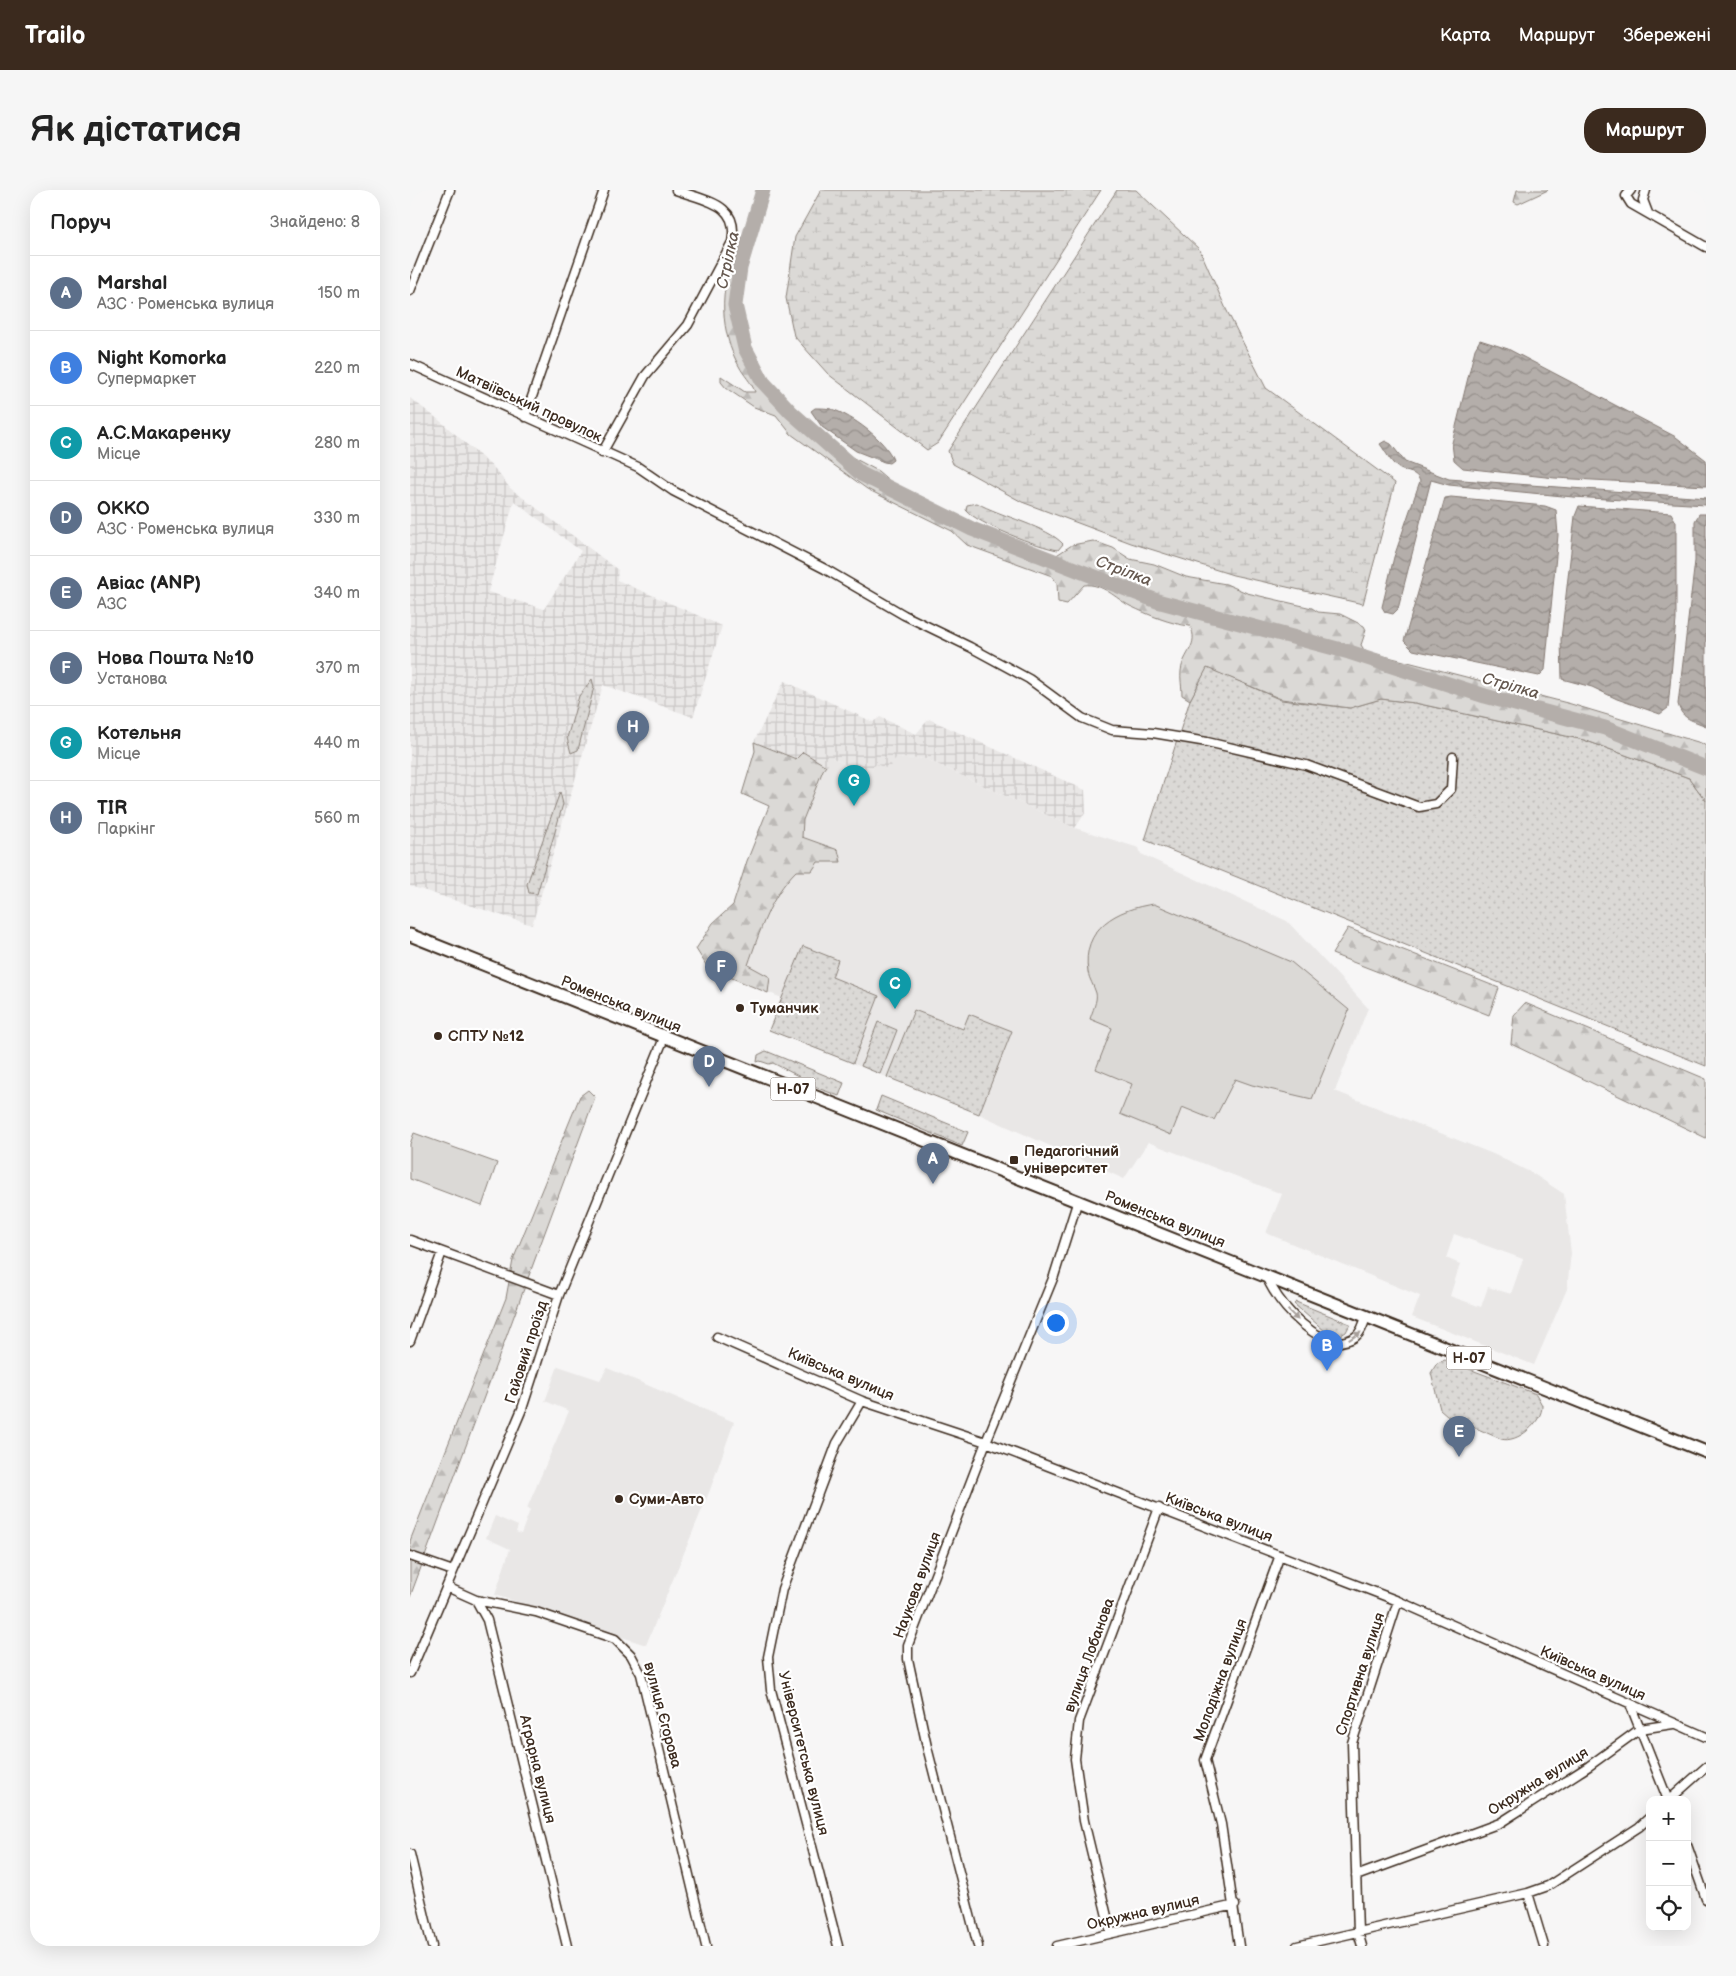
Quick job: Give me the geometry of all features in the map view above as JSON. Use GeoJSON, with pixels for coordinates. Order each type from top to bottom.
{"type":"FeatureCollection","features":[{"type":"Feature","properties":{"kind":"main road","name":"Роменська вулиця"},"geometry":{"type":"LineString","coordinates":[[410,935],[664,1038],[1078,1200],[1706,1452]]}},
{"type":"Feature","properties":{"kind":"street"},"geometry":{"type":"LineString","coordinates":[[410,291],[450,190]]}},
{"type":"Feature","properties":{"kind":"street"},"geometry":{"type":"LineString","coordinates":[[525,417],[604,190]]}},
{"type":"Feature","properties":{"kind":"street"},"geometry":{"type":"LineString","coordinates":[[602,452],[645,376],[688,325],[732,242],[734,230],[732,218],[726,209],[676,190]]}},
{"type":"Feature","properties":{"kind":"street"},"geometry":{"type":"LineString","coordinates":[[1646,190],[1643,200],[1648,213]]}},
{"type":"Feature","properties":{"kind":"street"},"geometry":{"type":"LineString","coordinates":[[1628,193],[1631,204],[1706,247]]}},
{"type":"Feature","properties":{"kind":"street","name":"Матвіївський провулок"},"geometry":{"type":"LineString","coordinates":[[410,364],[638,468],[673,491],[799,555],[904,615],[1020,674],[1082,718],[1112,730],[1207,742],[1306,765],[1419,807],[1436,804],[1450,789],[1453,758]]}},
{"type":"Feature","properties":{"kind":"street","name":"Гайовий проїзд"},"geometry":{"type":"LineString","coordinates":[[410,1673],[522,1409],[559,1294],[664,1038]]}},
{"type":"Feature","properties":{"kind":"street","name":"Наукова вулиця"},"geometry":{"type":"LineString","coordinates":[[978,1946],[927,1747],[908,1659],[913,1631],[986,1442],[1054,1276],[1078,1200]]}},
{"type":"Feature","properties":{"kind":"street"},"geometry":{"type":"LineString","coordinates":[[410,1240],[559,1294]]}},
{"type":"Feature","properties":{"kind":"street"},"geometry":{"type":"LineString","coordinates":[[410,1341],[442,1252]]}},
{"type":"Feature","properties":{"kind":"street"},"geometry":{"type":"LineString","coordinates":[[1266,1276],[1272,1291],[1294,1316],[1307,1328],[1333,1343],[1354,1338],[1362,1331],[1366,1316]]}},
{"type":"Feature","properties":{"kind":"street","name":"Київська вулиця"},"geometry":{"type":"LineString","coordinates":[[717,1337],[862,1401],[986,1442],[1398,1601],[1706,1738]]}},
{"type":"Feature","properties":{"kind":"street","name":"Університетська вулиця"},"geometry":{"type":"LineString","coordinates":[[838,1946],[771,1690],[768,1657],[782,1589],[807,1519],[836,1443],[847,1422],[862,1401]]}},
{"type":"Feature","properties":{"kind":"street","name":"вулиця Лобанова"},"geometry":{"type":"LineString","coordinates":[[1111,1933],[1083,1812],[1075,1759],[1079,1721],[1158,1508]]}},
{"type":"Feature","properties":{"kind":"street","name":"Молодіжна вулиця"},"geometry":{"type":"LineString","coordinates":[[1239,1946],[1235,1905],[1221,1824],[1205,1760],[1280,1555]]}},
{"type":"Feature","properties":{"kind":"street"},"geometry":{"type":"LineString","coordinates":[[410,1556],[453,1571]]}},
{"type":"Feature","properties":{"kind":"street","name":"вулиця Єгорова"},"geometry":{"type":"LineString","coordinates":[[447,1587],[476,1600],[536,1612],[615,1639],[631,1655],[641,1674],[706,1946]]}},
{"type":"Feature","properties":{"kind":"street","name":"Аграрна вулиця"},"geometry":{"type":"LineString","coordinates":[[476,1600],[487,1620],[567,1946]]}},
{"type":"Feature","properties":{"kind":"street","name":"Спортивна вулиця"},"geometry":{"type":"LineString","coordinates":[[1362,1946],[1358,1932],[1352,1743],[1398,1601]]}},
{"type":"Feature","properties":{"kind":"street"},"geometry":{"type":"LineString","coordinates":[[1630,1704],[1667,1796]]}},
{"type":"Feature","properties":{"kind":"street","name":"Окружна вулиця"},"geometry":{"type":"LineString","coordinates":[[1356,1876],[1500,1823],[1589,1766],[1640,1729],[1673,1724]]}},
{"type":"Feature","properties":{"kind":"street"},"geometry":{"type":"LineString","coordinates":[[1673,1796],[1706,1767]]}},
{"type":"Feature","properties":{"kind":"street"},"geometry":{"type":"LineString","coordinates":[[1297,1946],[1528,1893],[1548,1886],[1646,1821]]}},
{"type":"Feature","properties":{"kind":"street"},"geometry":{"type":"LineString","coordinates":[[410,1854],[432,1946]]}},
{"type":"Feature","properties":{"kind":"street"},"geometry":{"type":"LineString","coordinates":[[1691,1856],[1706,1899]]}},
{"type":"Feature","properties":{"kind":"street"},"geometry":{"type":"LineString","coordinates":[[1528,1893],[1544,1946]]}},
{"type":"Feature","properties":{"kind":"street","name":"Окружна вулиця"},"geometry":{"type":"LineString","coordinates":[[1057,1946],[1235,1905]]}},
{"type":"Feature","properties":{"kind":"shaded area"},"geometry":{"type":"Polygon","coordinates":[[[410,398],[439,420],[495,469],[510,488],[618,570],[617,580],[722,626],[693,717],[603,685],[532,925],[410,886],[410,398]],[[514,501],[488,592],[544,609],[581,551],[514,501]]]}},
{"type":"Feature","properties":{"kind":"shaded area"},"geometry":{"type":"Polygon","coordinates":[[[784,681],[873,722],[880,717],[916,734],[929,719],[1085,790],[1086,812],[1075,828],[926,759],[896,758],[888,769],[876,764],[865,775],[833,758],[827,766],[804,752],[797,759],[754,742],[784,681]]]}},
{"type":"Feature","properties":{"kind":"shaded area"},"geometry":{"type":"Polygon","coordinates":[[[754,742],[796,759],[803,752],[833,758],[865,775],[876,763],[896,758],[926,759],[1075,828],[1139,848],[1141,854],[1287,921],[1368,1008],[1335,1091],[1493,1154],[1532,1173],[1564,1194],[1571,1253],[1567,1289],[1534,1365],[1412,1317],[1420,1296],[1266,1233],[1282,1194],[1148,1142],[1124,1179],[979,1114],[769,1030],[782,998],[708,968],[696,949],[713,923],[733,905],[747,861],[769,806],[742,794],[755,751],[754,742]],[[1097,996],[1090,1019],[1112,1028],[1107,1039],[1132,1083],[1120,1114],[1171,1134],[1182,1107],[1214,1120],[1235,1078],[1252,1085],[1312,1099],[1097,996]],[[1454,1234],[1446,1258],[1460,1264],[1450,1296],[1481,1307],[1488,1287],[1511,1294],[1523,1259],[1454,1234]]]}},
{"type":"Feature","properties":{"kind":"shaded area","name":"Суми-Авто"},"geometry":{"type":"Polygon","coordinates":[[[558,1366],[600,1380],[607,1368],[734,1422],[710,1490],[646,1645],[495,1595],[510,1549],[486,1538],[495,1516],[518,1526],[516,1532],[521,1534],[530,1510],[527,1508],[569,1411],[545,1401],[558,1366]]]}},
{"type":"Feature","properties":{"kind":"green space"},"geometry":{"type":"Polygon","coordinates":[[[821,190],[1101,190],[938,443],[927,450],[828,374],[794,336],[786,298],[795,237],[821,190]]]}},
{"type":"Feature","properties":{"kind":"green space"},"geometry":{"type":"Polygon","coordinates":[[[1117,190],[1136,190],[1200,250],[1226,309],[1266,388],[1395,483],[1363,604],[1233,575],[1131,543],[1022,502],[953,464],[948,451],[1117,190]]]}},
{"type":"Feature","properties":{"kind":"green space"},"geometry":{"type":"Polygon","coordinates":[[[1517,190],[1548,190],[1518,204],[1514,202],[1517,190]]]}},
{"type":"Feature","properties":{"kind":"green space"},"geometry":{"type":"Polygon","coordinates":[[[737,256],[733,314],[737,336],[747,357],[800,418],[848,455],[878,471],[899,489],[915,495],[962,524],[978,530],[986,536],[1006,537],[1055,556],[1072,545],[1093,541],[1113,548],[1130,559],[1154,564],[1186,577],[1226,584],[1247,593],[1312,608],[1318,612],[1340,614],[1364,626],[1366,630],[1361,645],[1365,651],[1571,704],[1701,743],[1706,746],[1706,801],[1689,778],[1584,740],[1415,703],[1381,699],[1350,708],[1281,699],[1207,668],[1190,700],[1182,695],[1181,671],[1193,639],[1190,626],[1152,616],[1130,606],[1097,586],[1084,585],[1067,604],[1058,602],[1057,583],[1052,576],[967,545],[952,531],[867,489],[791,434],[776,415],[754,407],[726,388],[721,382],[721,376],[745,392],[755,392],[733,354],[725,325],[724,296],[726,281],[737,256]]]}},
{"type":"Feature","properties":{"kind":"green space"},"geometry":{"type":"Polygon","coordinates":[[[977,503],[1046,532],[1063,544],[1058,550],[1049,548],[1023,540],[982,522],[966,510],[967,505],[977,503]]]}},
{"type":"Feature","properties":{"kind":"green space"},"geometry":{"type":"Polygon","coordinates":[[[1207,667],[1281,700],[1350,708],[1381,699],[1415,703],[1584,740],[1689,778],[1706,801],[1706,1066],[1145,840],[1190,700],[1207,667]]]}},
{"type":"Feature","properties":{"kind":"green space"},"geometry":{"type":"Polygon","coordinates":[[[592,679],[594,687],[578,750],[571,753],[567,738],[579,696],[592,679]]]}},
{"type":"Feature","properties":{"kind":"green space"},"geometry":{"type":"Polygon","coordinates":[[[754,742],[796,759],[803,752],[826,766],[803,820],[802,837],[838,850],[841,862],[818,862],[812,871],[796,871],[779,892],[767,915],[748,965],[770,977],[768,993],[708,968],[696,949],[713,923],[733,905],[747,861],[769,806],[742,794],[755,751],[754,742]]]}},
{"type":"Feature","properties":{"kind":"green space"},"geometry":{"type":"Polygon","coordinates":[[[560,792],[563,804],[537,894],[529,893],[527,884],[560,792]]]}},
{"type":"Feature","properties":{"kind":"green space"},"geometry":{"type":"Polygon","coordinates":[[[1154,904],[1291,962],[1349,1010],[1312,1099],[1252,1085],[1235,1079],[1214,1120],[1182,1107],[1171,1135],[1120,1114],[1132,1084],[1096,1069],[1112,1028],[1090,1019],[1096,1002],[1096,996],[1089,975],[1087,957],[1090,944],[1096,932],[1104,923],[1127,911],[1154,904]]]}},
{"type":"Feature","properties":{"kind":"green space"},"geometry":{"type":"Polygon","coordinates":[[[1348,928],[1499,988],[1489,1015],[1332,954],[1348,928]]]}},
{"type":"Feature","properties":{"kind":"green space"},"geometry":{"type":"Polygon","coordinates":[[[803,946],[838,960],[832,977],[879,996],[853,1063],[769,1030],[803,946]]]}},
{"type":"Feature","properties":{"kind":"green space"},"geometry":{"type":"Polygon","coordinates":[[[1525,1003],[1706,1079],[1706,1138],[1511,1044],[1514,1015],[1525,1003]]]}},
{"type":"Feature","properties":{"kind":"green space"},"geometry":{"type":"Polygon","coordinates":[[[914,1010],[963,1029],[969,1014],[1012,1031],[979,1114],[887,1077],[914,1010]]]}},
{"type":"Feature","properties":{"kind":"green space"},"geometry":{"type":"Polygon","coordinates":[[[878,1022],[897,1030],[880,1074],[861,1066],[878,1022]]]}},
{"type":"Feature","properties":{"kind":"green space"},"geometry":{"type":"Polygon","coordinates":[[[766,1051],[844,1083],[839,1096],[807,1084],[800,1077],[773,1063],[757,1062],[758,1055],[766,1051]]]}},
{"type":"Feature","properties":{"kind":"green space"},"geometry":{"type":"Polygon","coordinates":[[[588,1090],[595,1097],[410,1597],[410,1541],[506,1298],[513,1260],[580,1096],[588,1090]]]}},
{"type":"Feature","properties":{"kind":"green space"},"geometry":{"type":"Polygon","coordinates":[[[881,1096],[968,1132],[962,1146],[876,1110],[881,1096]]]}},
{"type":"Feature","properties":{"kind":"green space"},"geometry":{"type":"Polygon","coordinates":[[[414,1133],[497,1163],[482,1206],[410,1179],[410,1144],[414,1133]]]}},
{"type":"Feature","properties":{"kind":"green space"},"geometry":{"type":"Polygon","coordinates":[[[1296,1302],[1350,1324],[1346,1332],[1341,1335],[1326,1332],[1294,1304],[1296,1302]]]}},
{"type":"Feature","properties":{"kind":"green space"},"geometry":{"type":"Polygon","coordinates":[[[1445,1360],[1536,1394],[1542,1405],[1541,1412],[1534,1425],[1521,1435],[1507,1440],[1448,1416],[1440,1409],[1431,1373],[1437,1363],[1445,1360]]]}},
{"type":"Feature","properties":{"kind":"water"},"geometry":{"type":"Polygon","coordinates":[[[1480,340],[1508,349],[1676,437],[1706,460],[1706,486],[1555,478],[1463,468],[1454,460],[1452,443],[1475,349],[1480,340]]]}},
{"type":"Feature","properties":{"kind":"water"},"geometry":{"type":"Polygon","coordinates":[[[815,408],[831,409],[857,422],[876,437],[893,460],[889,463],[884,462],[856,451],[822,427],[811,411],[815,408]]]}},
{"type":"Feature","properties":{"kind":"water"},"geometry":{"type":"Polygon","coordinates":[[[1385,441],[1391,444],[1405,462],[1449,479],[1706,498],[1706,505],[1573,497],[1449,485],[1431,480],[1398,609],[1393,614],[1385,612],[1382,607],[1394,557],[1420,481],[1414,474],[1394,465],[1380,444],[1385,441]]]}},
{"type":"Feature","properties":{"kind":"water"},"geometry":{"type":"Polygon","coordinates":[[[1445,498],[1545,506],[1556,510],[1558,535],[1545,670],[1539,676],[1413,650],[1404,641],[1445,498]]]}},
{"type":"Feature","properties":{"kind":"water"},"geometry":{"type":"Polygon","coordinates":[[[1579,506],[1671,513],[1676,522],[1676,620],[1668,708],[1660,714],[1617,699],[1592,687],[1562,679],[1561,639],[1575,516],[1579,506]]]}},
{"type":"Feature","properties":{"kind":"water"},"geometry":{"type":"Polygon","coordinates":[[[1699,514],[1706,514],[1706,726],[1692,721],[1685,716],[1678,704],[1695,561],[1695,521],[1699,514]]]}},
{"type":"Feature","properties":{"kind":"waterway","name":"Стрілка"},"geometry":{"type":"LineString","coordinates":[[763,190],[740,268],[735,305],[745,348],[763,382],[791,412],[861,474],[972,529],[1157,601],[1349,652],[1485,696],[1605,728],[1706,768]]}},
{"type":"Feature","properties":{"kind":"place","name":"TIR"},"geometry":{"type":"Point","coordinates":[633,752]}},
{"type":"Feature","properties":{"kind":"place","name":"Котельня"},"geometry":{"type":"Point","coordinates":[854,806]}},
{"type":"Feature","properties":{"kind":"place","name":"Нова Пошта №10"},"geometry":{"type":"Point","coordinates":[721,992]}},
{"type":"Feature","properties":{"kind":"place","name":"Туманчик"},"geometry":{"type":"Point","coordinates":[740,1008]}},
{"type":"Feature","properties":{"kind":"place","name":"А.С.Макаренку"},"geometry":{"type":"Point","coordinates":[895,1009]}},
{"type":"Feature","properties":{"kind":"place","name":"СПТУ №12"},"geometry":{"type":"Point","coordinates":[438,1036]}},
{"type":"Feature","properties":{"kind":"place","name":"ОККО"},"geometry":{"type":"Point","coordinates":[709,1087]}},
{"type":"Feature","properties":{"kind":"place","name":"Педагогічний університет"},"geometry":{"type":"Point","coordinates":[1014,1160]}},
{"type":"Feature","properties":{"kind":"place","name":"Marshal"},"geometry":{"type":"Point","coordinates":[933,1184]}},
{"type":"Feature","properties":{"kind":"place","name":"Night Komorka"},"geometry":{"type":"Point","coordinates":[1327,1371]}},
{"type":"Feature","properties":{"kind":"place","name":"Авіас (ANP)"},"geometry":{"type":"Point","coordinates":[1459,1457]}},
{"type":"Feature","properties":{"kind":"place","name":"Суми-Авто"},"geometry":{"type":"Point","coordinates":[619,1499]}}]}
